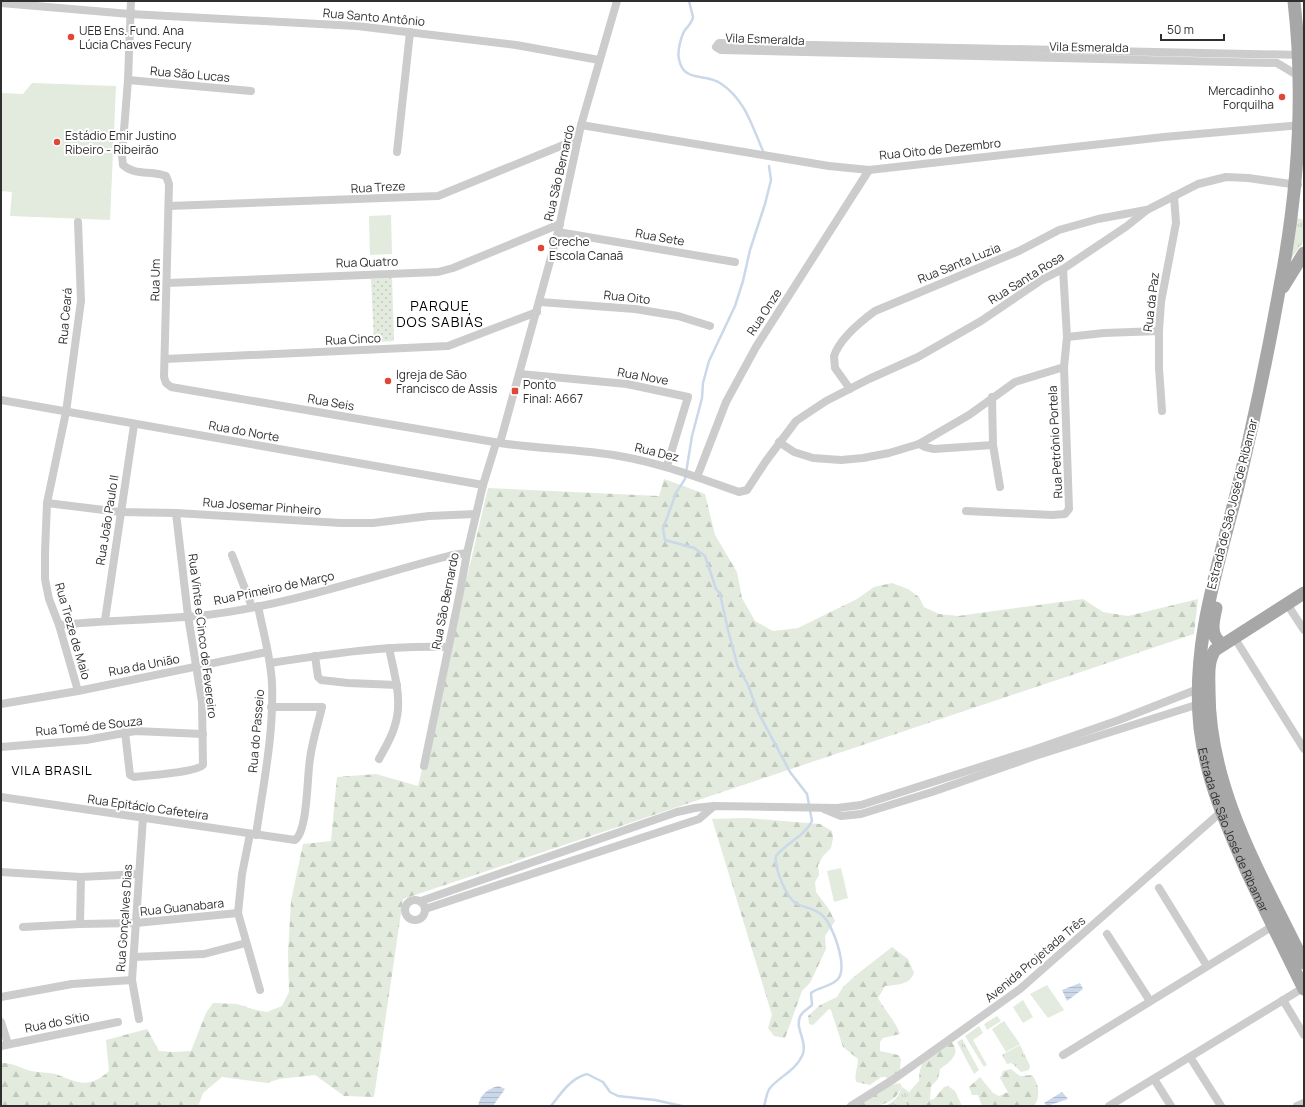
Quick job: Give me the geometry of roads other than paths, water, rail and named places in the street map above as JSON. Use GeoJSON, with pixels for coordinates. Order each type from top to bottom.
{"type":"FeatureCollection","features":[{"type":"Feature","properties":{"kind":"main road","name":"Estrada de São José de Ribamar"},"geometry":{"type":"LineString","coordinates":[[1294,1],[1298,24],[1302,78],[1303,125],[1299,181],[1278,297],[1237,488],[1211,589],[1202,633],[1198,689],[1206,761],[1221,812],[1273,926],[1304,988]]}},
{"type":"Feature","properties":{"kind":"main road"},"geometry":{"type":"LineString","coordinates":[[1299,181],[1299,199],[1304,212]]}},
{"type":"Feature","properties":{"kind":"main road"},"geometry":{"type":"LineString","coordinates":[[1278,297],[1304,253]]}},
{"type":"Feature","properties":{"kind":"main road"},"geometry":{"type":"LineString","coordinates":[[1237,488],[1214,621],[1215,637],[1222,644],[1304,593]]}},
{"type":"Feature","properties":{"kind":"main road","name":"Estrada de São José de Ribamar"},"geometry":{"type":"LineString","coordinates":[[1222,644],[1215,650],[1209,664],[1210,717],[1220,772],[1228,800],[1241,833],[1304,963]]}},
{"type":"Feature","properties":{"kind":"street"},"geometry":{"type":"LineString","coordinates":[[128,80],[131,1]]}},
{"type":"Feature","properties":{"kind":"street","name":"Rua São Bernardo"},"geometry":{"type":"LineString","coordinates":[[424,766],[467,553],[483,485],[520,374],[540,302],[559,228],[581,126],[617,1]]}},
{"type":"Feature","properties":{"kind":"street","name":"Rua Santo Antônio"},"geometry":{"type":"LineString","coordinates":[[1,4],[130,14],[357,26],[516,45],[599,60]]}},
{"type":"Feature","properties":{"kind":"street"},"geometry":{"type":"LineString","coordinates":[[397,152],[410,32]]}},
{"type":"Feature","properties":{"kind":"street","name":"Vila Esmeralda"},"geometry":{"type":"LineString","coordinates":[[1011,54],[719,43],[716,47],[720,50],[1199,58],[1277,63],[1302,78]]}},
{"type":"Feature","properties":{"kind":"street","name":"Vila Esmeralda"},"geometry":{"type":"LineString","coordinates":[[1199,58],[1301,55]]}},
{"type":"Feature","properties":{"kind":"street","name":"Rua São Lucas"},"geometry":{"type":"LineString","coordinates":[[128,80],[251,91]]}},
{"type":"Feature","properties":{"kind":"street","name":"Rua Um"},"geometry":{"type":"LineString","coordinates":[[128,80],[122,155],[123,165],[136,172],[161,174],[166,176],[169,184],[164,377]]}},
{"type":"Feature","properties":{"kind":"street","name":"Rua Oito de Dezembro"},"geometry":{"type":"LineString","coordinates":[[581,126],[829,166],[869,170],[1140,140],[1303,125]]}},
{"type":"Feature","properties":{"kind":"street","name":"Rua Treze"},"geometry":{"type":"LineString","coordinates":[[169,206],[438,196],[578,139]]}},
{"type":"Feature","properties":{"kind":"street","name":"Rua Onze"},"geometry":{"type":"LineString","coordinates":[[694,476],[726,402],[756,347],[869,170]]}},
{"type":"Feature","properties":{"kind":"street","name":"Rua Santa Rosa"},"geometry":{"type":"LineString","coordinates":[[779,442],[796,421],[826,401],[918,357],[980,321],[1043,279],[1063,269],[1126,226],[1146,210],[1198,184],[1226,178],[1299,181]]}},
{"type":"Feature","properties":{"kind":"street","name":"Rua da Paz"},"geometry":{"type":"LineString","coordinates":[[1162,411],[1159,331],[1161,302],[1176,223],[1174,196]]}},
{"type":"Feature","properties":{"kind":"street","name":"Rua Santa Luzia"},"geometry":{"type":"LineString","coordinates":[[850,389],[835,368],[834,356],[847,336],[862,320],[875,310],[1019,251],[1059,230],[1098,219],[1146,210]]}},
{"type":"Feature","properties":{"kind":"street","name":"Rua Ceará"},"geometry":{"type":"LineString","coordinates":[[66,412],[81,301],[78,222]]}},
{"type":"Feature","properties":{"kind":"street","name":"Rua Sete"},"geometry":{"type":"LineString","coordinates":[[559,228],[735,262]]}},
{"type":"Feature","properties":{"kind":"street","name":"Rua Quatro"},"geometry":{"type":"LineString","coordinates":[[167,283],[438,272],[453,268],[559,228]]}},
{"type":"Feature","properties":{"kind":"street","name":"Rua Petrônio Portela"},"geometry":{"type":"LineString","coordinates":[[966,511],[1052,515],[1065,514],[1069,510],[1064,367],[1067,337],[1063,269]]}},
{"type":"Feature","properties":{"kind":"street","name":"Rua Oito"},"geometry":{"type":"LineString","coordinates":[[540,302],[635,308],[678,316],[710,326]]}},
{"type":"Feature","properties":{"kind":"street","name":"Rua Cinco"},"geometry":{"type":"LineString","coordinates":[[165,359],[448,346],[537,312]]}},
{"type":"Feature","properties":{"kind":"street"},"geometry":{"type":"LineString","coordinates":[[1067,337],[1104,333],[1159,331]]}},
{"type":"Feature","properties":{"kind":"street"},"geometry":{"type":"LineString","coordinates":[[779,442],[794,452],[813,458],[841,460],[864,458],[889,453],[919,444],[969,414],[1015,382],[1064,367]]}},
{"type":"Feature","properties":{"kind":"street","name":"Rua Nove"},"geometry":{"type":"LineString","coordinates":[[520,374],[627,384],[688,397],[667,466]]}},
{"type":"Feature","properties":{"kind":"street","name":"Rua Seis"},"geometry":{"type":"LineString","coordinates":[[164,377],[166,383],[171,387],[498,443]]}},
{"type":"Feature","properties":{"kind":"street"},"geometry":{"type":"LineString","coordinates":[[992,397],[993,445],[1000,487]]}},
{"type":"Feature","properties":{"kind":"street","name":"Rua do Norte"},"geometry":{"type":"LineString","coordinates":[[1,400],[134,425],[434,475],[483,485]]}},
{"type":"Feature","properties":{"kind":"street","name":"Rua Treze de Maio"},"geometry":{"type":"LineString","coordinates":[[66,412],[47,503],[45,579],[49,599],[59,625],[78,692]]}},
{"type":"Feature","properties":{"kind":"street","name":"Rua João Paulo II"},"geometry":{"type":"LineString","coordinates":[[105,620],[134,425]]}},
{"type":"Feature","properties":{"kind":"street","name":"Rua Dez"},"geometry":{"type":"LineString","coordinates":[[498,443],[535,449],[618,455],[667,466],[739,492],[748,490],[779,442]]}},
{"type":"Feature","properties":{"kind":"street"},"geometry":{"type":"LineString","coordinates":[[919,444],[934,449],[993,445]]}},
{"type":"Feature","properties":{"kind":"street","name":"Rua Josemar Pinheiro"},"geometry":{"type":"LineString","coordinates":[[47,503],[120,512],[176,513],[354,523],[373,523],[429,516],[476,514]]}},
{"type":"Feature","properties":{"kind":"street","name":"Rua Vinte e Cinco de Fevereiro"},"geometry":{"type":"LineString","coordinates":[[124,732],[130,775],[134,776],[201,768],[204,763],[202,702],[188,616],[176,513]]}},
{"type":"Feature","properties":{"kind":"street","name":"Rua Primeiro de Março"},"geometry":{"type":"LineString","coordinates":[[59,625],[105,620],[188,616],[255,606],[353,582],[452,555],[467,553]]}},
{"type":"Feature","properties":{"kind":"street","name":"Rua do Passeio"},"geometry":{"type":"LineString","coordinates":[[232,555],[255,606],[270,663],[271,707],[253,835],[242,874],[238,913],[260,990]]}},
{"type":"Feature","properties":{"kind":"street"},"geometry":{"type":"LineString","coordinates":[[1287,604],[1304,630]]}},
{"type":"Feature","properties":{"kind":"street"},"geometry":{"type":"LineString","coordinates":[[1234,637],[1304,749]]}},
{"type":"Feature","properties":{"kind":"street"},"geometry":{"type":"LineString","coordinates":[[270,663],[315,656],[389,648],[419,646],[448,647]]}},
{"type":"Feature","properties":{"kind":"street"},"geometry":{"type":"LineString","coordinates":[[379,759],[396,725],[398,704],[397,685],[389,648]]}},
{"type":"Feature","properties":{"kind":"street","name":"Rua da União"},"geometry":{"type":"LineString","coordinates":[[1,704],[78,692],[267,652]]}},
{"type":"Feature","properties":{"kind":"street"},"geometry":{"type":"LineString","coordinates":[[315,656],[318,677],[321,680],[348,684],[397,685]]}},
{"type":"Feature","properties":{"kind":"street"},"geometry":{"type":"LineString","coordinates":[[421,901],[425,909],[424,915],[418,920],[407,917],[404,909],[412,900],[421,901],[677,812],[714,806],[820,808],[861,805],[947,783],[1120,724],[1198,689]]}},
{"type":"Feature","properties":{"kind":"street"},"geometry":{"type":"LineString","coordinates":[[1120,724],[1199,704]]}},
{"type":"Feature","properties":{"kind":"street","name":"Rua Epitácio Cafeteira"},"geometry":{"type":"LineString","coordinates":[[1,797],[143,817],[253,835],[291,840],[298,838],[301,831],[307,797],[310,757],[322,707],[271,707]]}},
{"type":"Feature","properties":{"kind":"street","name":"Rua Tomé de Souza"},"geometry":{"type":"LineString","coordinates":[[1,747],[86,740],[124,732],[203,734]]}},
{"type":"Feature","properties":{"kind":"street"},"geometry":{"type":"LineString","coordinates":[[425,909],[699,819],[714,806]]}},
{"type":"Feature","properties":{"kind":"street","name":"Avenida Projetada Três"},"geometry":{"type":"LineString","coordinates":[[851,1106],[894,1079],[1020,989],[1221,812]]}},
{"type":"Feature","properties":{"kind":"street","name":"Rua Gonçalves Dias"},"geometry":{"type":"LineString","coordinates":[[139,1019],[132,980],[143,817]]}},
{"type":"Feature","properties":{"kind":"street"},"geometry":{"type":"LineString","coordinates":[[1,872],[81,877],[139,874]]}},
{"type":"Feature","properties":{"kind":"street"},"geometry":{"type":"LineString","coordinates":[[80,924],[81,877]]}},
{"type":"Feature","properties":{"kind":"street"},"geometry":{"type":"LineString","coordinates":[[1159,888],[1207,966]]}},
{"type":"Feature","properties":{"kind":"street","name":"Rua Guanabara"},"geometry":{"type":"LineString","coordinates":[[23,927],[136,923],[238,913]]}},
{"type":"Feature","properties":{"kind":"street"},"geometry":{"type":"LineString","coordinates":[[1063,1055],[1273,926]]}},
{"type":"Feature","properties":{"kind":"street"},"geometry":{"type":"LineString","coordinates":[[1107,934],[1150,1001]]}},
{"type":"Feature","properties":{"kind":"street"},"geometry":{"type":"LineString","coordinates":[[134,957],[198,954],[246,943]]}},
{"type":"Feature","properties":{"kind":"street"},"geometry":{"type":"LineString","coordinates":[[1,997],[72,984],[132,980]]}},
{"type":"Feature","properties":{"kind":"street"},"geometry":{"type":"LineString","coordinates":[[1110,1106],[1304,988]]}},
{"type":"Feature","properties":{"kind":"street"},"geometry":{"type":"LineString","coordinates":[[1283,1000],[1304,1035]]}},
{"type":"Feature","properties":{"kind":"street"},"geometry":{"type":"LineString","coordinates":[[1,1022],[4,1045]]}},
{"type":"Feature","properties":{"kind":"street","name":"Rua do Sítio"},"geometry":{"type":"LineString","coordinates":[[4,1045],[118,1022]]}},
{"type":"Feature","properties":{"kind":"street"},"geometry":{"type":"LineString","coordinates":[[1190,1057],[1221,1106]]}},
{"type":"Feature","properties":{"kind":"street"},"geometry":{"type":"LineString","coordinates":[[1154,1079],[1171,1106]]}},
{"type":"Feature","properties":{"kind":"street"},"geometry":{"type":"LineString","coordinates":[[1297,1106],[1304,1103]]}},
{"type":"Feature","properties":{"kind":"water"},"geometry":{"type":"Polygon","coordinates":[[[1080,983],[1083,989],[1067,1001],[1062,990],[1080,983]]]}},
{"type":"Feature","properties":{"kind":"water"},"geometry":{"type":"Polygon","coordinates":[[[498,1086],[505,1089],[493,1106],[478,1106],[485,1093],[498,1086]]]}},
{"type":"Feature","properties":{"kind":"water"},"geometry":{"type":"Polygon","coordinates":[[[1062,1092],[1068,1099],[1047,1106],[1044,1103],[1062,1092]]]}},
{"type":"Feature","properties":{"kind":"waterway"},"geometry":{"type":"LineString","coordinates":[[689,1],[693,17],[691,23],[685,30],[680,44],[679,59],[681,67],[690,75],[714,80],[729,89],[742,105],[747,114],[763,151]]}},
{"type":"Feature","properties":{"kind":"waterway"},"geometry":{"type":"LineString","coordinates":[[764,1106],[770,1088],[792,1069],[802,1056],[804,1045],[799,1020],[802,1013],[812,1005],[811,993],[817,989],[832,984],[838,979],[841,973],[840,956],[831,927],[822,915],[793,901],[785,889],[777,867],[776,856],[805,831],[812,821],[807,794],[790,772],[758,712],[748,685],[738,667],[720,594],[716,589],[705,556],[694,548],[665,540],[663,529],[676,493],[685,479],[692,436],[702,398],[703,383],[709,361],[735,306],[743,281],[750,250],[771,180],[769,166]]}},
{"type":"Feature","properties":{"kind":"waterway"},"geometry":{"type":"LineString","coordinates":[[551,1106],[571,1082],[587,1074],[603,1082],[610,1092],[618,1096],[655,1100],[682,1106]]}},
{"type":"Feature","properties":{"kind":"place","name":"UEB Ens. Fund. Ana Lúcia Chaves Fecury"},"geometry":{"type":"Point","coordinates":[71,37]}},
{"type":"Feature","properties":{"kind":"place","name":"Mercadinho Forquilha"},"geometry":{"type":"Point","coordinates":[1282,97]}},
{"type":"Feature","properties":{"kind":"place","name":"Estádio Emir Justino Ribeiro - Ribeirão"},"geometry":{"type":"Point","coordinates":[57,142]}},
{"type":"Feature","properties":{"kind":"place","name":"Creche Escola Canaã"},"geometry":{"type":"Point","coordinates":[541,248]}},
{"type":"Feature","properties":{"kind":"place","name":"Igreja de São Francisco de Assis"},"geometry":{"type":"Point","coordinates":[388,381]}},
{"type":"Feature","properties":{"kind":"place","name":"Ponto Final: A667"},"geometry":{"type":"Point","coordinates":[515,391]}},
{"type":"Feature","properties":{"kind":"district","name":"PARQUE DOS SABIÁS"},"geometry":{"type":"Point","coordinates":[440,314]}},
{"type":"Feature","properties":{"kind":"district","name":"VILA BRASIL"},"geometry":{"type":"Point","coordinates":[52,770]}}]}
